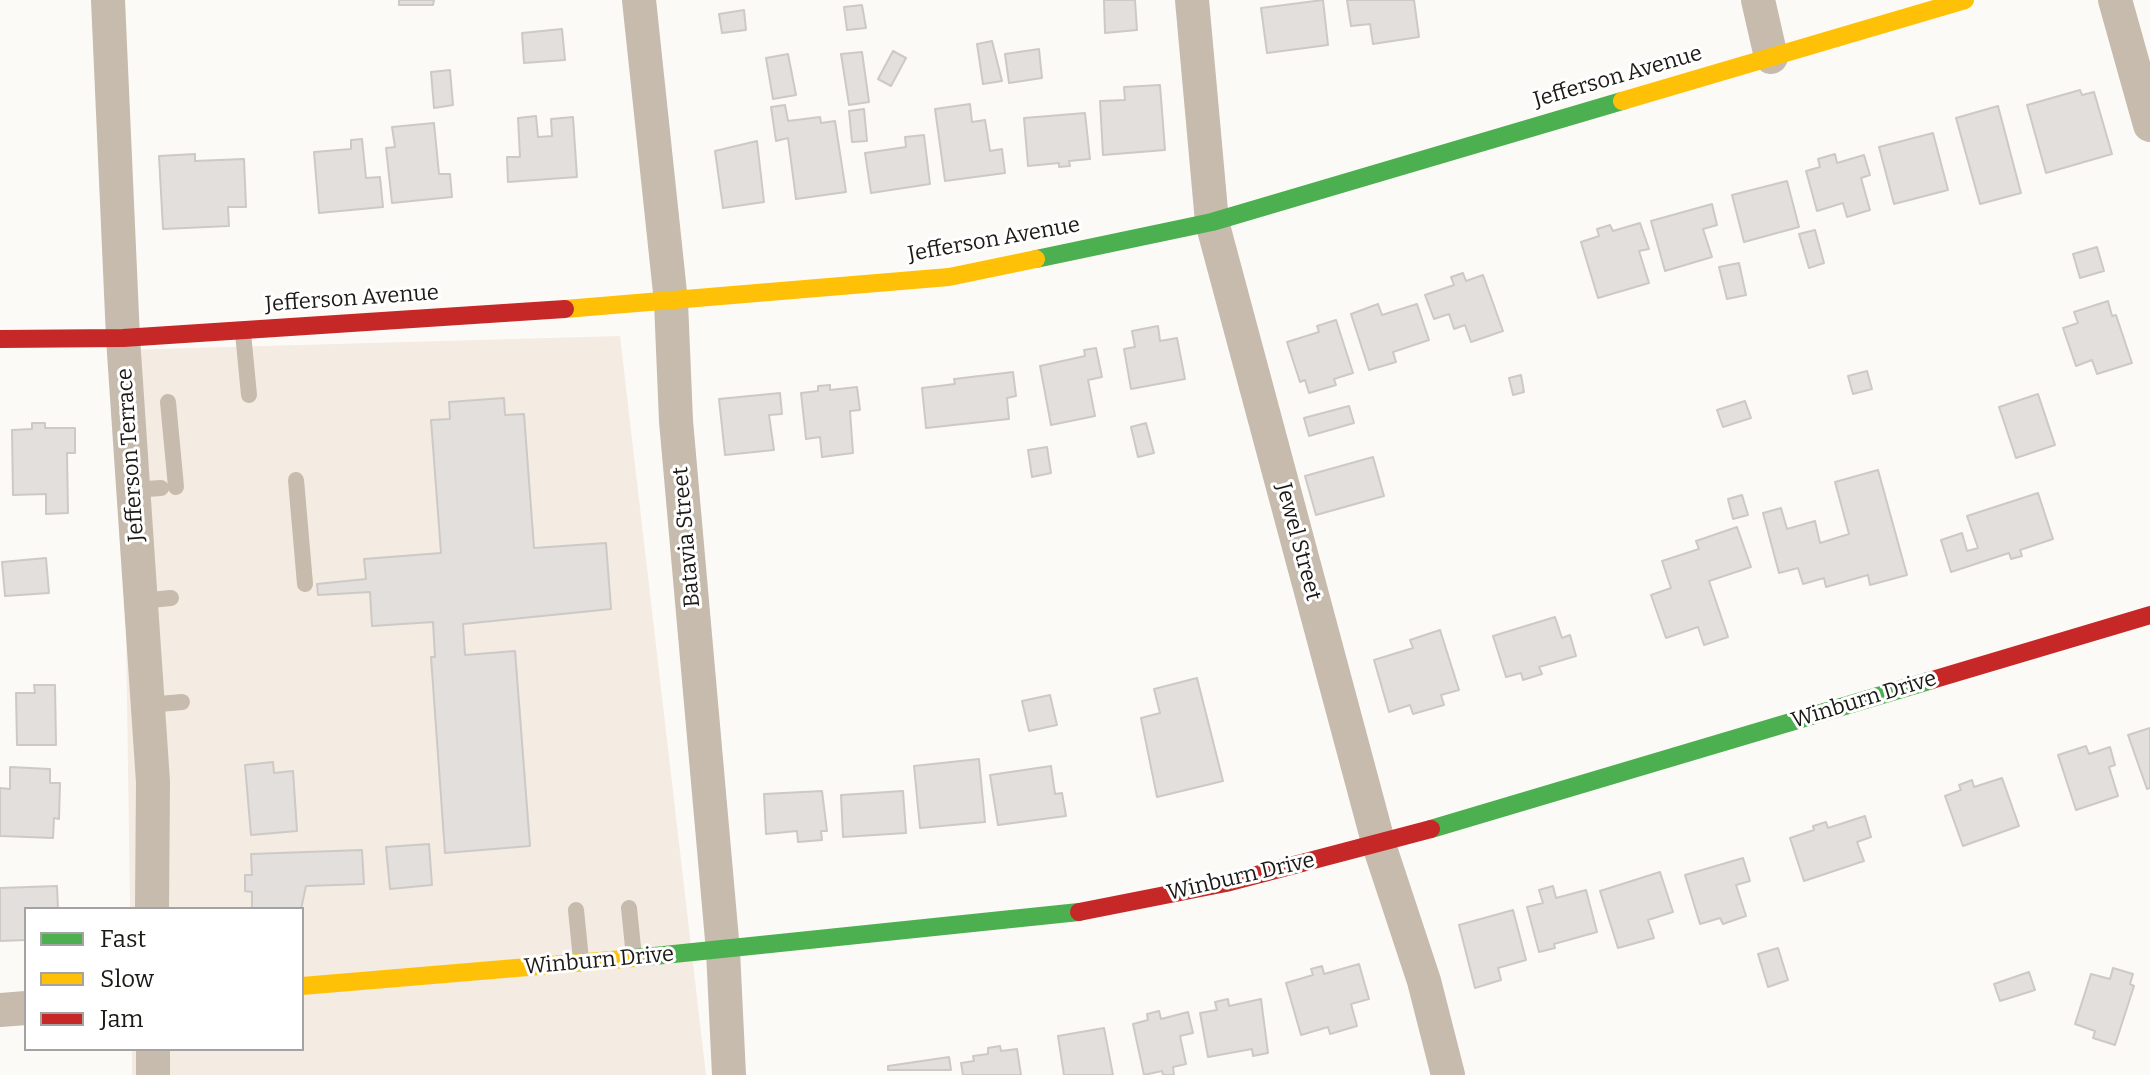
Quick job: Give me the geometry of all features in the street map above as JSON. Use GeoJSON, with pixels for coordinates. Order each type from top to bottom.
{"type":"FeatureCollection","features":[{"type":"Feature","properties":{"kind":"street","name":"Jefferson Terrace"},"geometry":{"type":"LineString","coordinates":[[108,0],[123,338],[157,489],[156,599],[148,705],[153,782],[152,907]]}},
{"type":"Feature","properties":{"kind":"street","name":"Batavia Street"},"geometry":{"type":"LineString","coordinates":[[639,0],[671,302],[676,421],[723,951],[729,1075]]}},
{"type":"Feature","properties":{"kind":"street","name":"Jewel Street"},"geometry":{"type":"LineString","coordinates":[[1192,0],[1212,222],[1379,845],[1424,981],[1448,1075]]}},
{"type":"Feature","properties":{"kind":"street"},"geometry":{"type":"LineString","coordinates":[[1758,0],[1771,57]]}},
{"type":"Feature","properties":{"kind":"street","name":"Jefferson Avenue"},"geometry":{"type":"LineString","coordinates":[[0,339],[123,338],[671,302],[949,277],[1212,222],[1965,0]]}},
{"type":"Feature","properties":{"kind":"street"},"geometry":{"type":"LineString","coordinates":[[2115,0],[2150,125]]}},
{"type":"Feature","properties":{"kind":"street","name":"Winburn Drive"},"geometry":{"type":"LineString","coordinates":[[304,986],[723,951],[1071,913],[1226,883],[1379,845],[2150,615]]}},
{"type":"Feature","properties":{"kind":"street"},"geometry":{"type":"LineString","coordinates":[[0,1010],[24,1008]]}},
{"type":"Feature","properties":{"kind":"street"},"geometry":{"type":"LineString","coordinates":[[153,1051],[153,1075]]}},
{"type":"Feature","properties":{"kind":"lane"},"geometry":{"type":"LineString","coordinates":[[243,330],[249,395]]}},
{"type":"Feature","properties":{"kind":"lane"},"geometry":{"type":"LineString","coordinates":[[157,489],[168,402]]}},
{"type":"Feature","properties":{"kind":"lane"},"geometry":{"type":"LineString","coordinates":[[296,480],[305,584]]}},
{"type":"Feature","properties":{"kind":"lane"},"geometry":{"type":"LineString","coordinates":[[148,705],[182,702]]}},
{"type":"Feature","properties":{"kind":"lane"},"geometry":{"type":"LineString","coordinates":[[629,908],[634,959]]}},
{"type":"Feature","properties":{"kind":"lane"},"geometry":{"type":"LineString","coordinates":[[576,910],[581,963]]}},
{"type":"Feature","properties":{"kind":"shaded area"},"geometry":{"type":"Polygon","coordinates":[[[620,336],[706,1075],[132,1075],[132,1051],[304,1051],[304,907],[130,907],[122,350],[620,336]]]}},
{"type":"Feature","properties":{"kind":"building"},"geometry":{"type":"Polygon","coordinates":[[[399,0],[434,0],[433,5],[399,5],[399,0]]]}},
{"type":"Feature","properties":{"kind":"building"},"geometry":{"type":"Polygon","coordinates":[[[1104,0],[1135,0],[1137,30],[1105,33],[1104,0]]]}},
{"type":"Feature","properties":{"kind":"building"},"geometry":{"type":"Polygon","coordinates":[[[1323,0],[1328,45],[1267,53],[1261,8],[1323,0]]]}},
{"type":"Feature","properties":{"kind":"building"},"geometry":{"type":"Polygon","coordinates":[[[1347,0],[1414,0],[1419,37],[1373,44],[1370,24],[1351,26],[1347,0]]]}},
{"type":"Feature","properties":{"kind":"building"},"geometry":{"type":"Polygon","coordinates":[[[862,5],[866,28],[847,30],[844,7],[862,5]]]}},
{"type":"Feature","properties":{"kind":"building"},"geometry":{"type":"Polygon","coordinates":[[[744,10],[746,30],[722,33],[719,14],[744,10]]]}},
{"type":"Feature","properties":{"kind":"building"},"geometry":{"type":"Polygon","coordinates":[[[562,29],[565,60],[524,63],[522,33],[562,29]]]}},
{"type":"Feature","properties":{"kind":"building"},"geometry":{"type":"Polygon","coordinates":[[[992,41],[1002,81],[983,84],[977,44],[992,41]]]}},
{"type":"Feature","properties":{"kind":"building"},"geometry":{"type":"Polygon","coordinates":[[[1039,49],[1042,78],[1009,83],[1005,54],[1039,49]]]}},
{"type":"Feature","properties":{"kind":"building"},"geometry":{"type":"Polygon","coordinates":[[[893,51],[906,58],[891,86],[878,79],[893,51]]]}},
{"type":"Feature","properties":{"kind":"building"},"geometry":{"type":"Polygon","coordinates":[[[862,52],[869,102],[849,105],[841,54],[862,52]]]}},
{"type":"Feature","properties":{"kind":"building"},"geometry":{"type":"Polygon","coordinates":[[[788,54],[796,95],[773,99],[766,58],[788,54]]]}},
{"type":"Feature","properties":{"kind":"building"},"geometry":{"type":"Polygon","coordinates":[[[450,70],[453,105],[434,108],[431,72],[450,70]]]}},
{"type":"Feature","properties":{"kind":"building"},"geometry":{"type":"Polygon","coordinates":[[[1160,85],[1165,150],[1103,155],[1100,101],[1125,100],[1124,87],[1160,85]]]}},
{"type":"Feature","properties":{"kind":"building"},"geometry":{"type":"Polygon","coordinates":[[[2080,90],[2082,95],[2094,92],[2112,154],[2046,173],[2027,105],[2080,90]]]}},
{"type":"Feature","properties":{"kind":"building"},"geometry":{"type":"Polygon","coordinates":[[[970,104],[972,122],[985,120],[990,151],[1002,149],[1005,173],[945,181],[935,109],[970,104]]]}},
{"type":"Feature","properties":{"kind":"building"},"geometry":{"type":"Polygon","coordinates":[[[785,105],[788,121],[820,117],[821,123],[835,121],[846,192],[796,199],[788,138],[776,141],[771,107],[785,105]]]}},
{"type":"Feature","properties":{"kind":"building"},"geometry":{"type":"Polygon","coordinates":[[[1998,106],[2021,193],[1980,204],[1956,118],[1998,106]]]}},
{"type":"Feature","properties":{"kind":"building"},"geometry":{"type":"Polygon","coordinates":[[[864,109],[867,141],[852,142],[849,111],[864,109]]]}},
{"type":"Feature","properties":{"kind":"building"},"geometry":{"type":"Polygon","coordinates":[[[1085,113],[1090,159],[1069,161],[1070,166],[1059,167],[1059,163],[1028,166],[1024,118],[1085,113]]]}},
{"type":"Feature","properties":{"kind":"building"},"geometry":{"type":"Polygon","coordinates":[[[536,116],[538,137],[552,136],[551,119],[573,117],[577,177],[508,182],[507,157],[520,157],[518,118],[536,116]]]}},
{"type":"Feature","properties":{"kind":"building"},"geometry":{"type":"Polygon","coordinates":[[[434,123],[439,174],[450,174],[452,197],[392,203],[386,148],[395,147],[392,127],[434,123]]]}},
{"type":"Feature","properties":{"kind":"building"},"geometry":{"type":"Polygon","coordinates":[[[1933,133],[1948,190],[1894,204],[1879,147],[1933,133]]]}},
{"type":"Feature","properties":{"kind":"building"},"geometry":{"type":"Polygon","coordinates":[[[924,135],[930,184],[871,193],[865,153],[906,147],[905,137],[924,135]]]}},
{"type":"Feature","properties":{"kind":"building"},"geometry":{"type":"Polygon","coordinates":[[[362,139],[366,178],[380,177],[383,207],[319,213],[314,152],[351,149],[351,140],[362,139]]]}},
{"type":"Feature","properties":{"kind":"building"},"geometry":{"type":"Polygon","coordinates":[[[757,141],[764,202],[723,208],[715,151],[757,141]]]}},
{"type":"Feature","properties":{"kind":"building"},"geometry":{"type":"Polygon","coordinates":[[[195,154],[195,161],[244,159],[246,207],[228,207],[229,226],[163,229],[159,156],[195,154]]]}},
{"type":"Feature","properties":{"kind":"building"},"geometry":{"type":"Polygon","coordinates":[[[1835,154],[1837,163],[1864,155],[1870,175],[1861,178],[1870,210],[1847,217],[1843,203],[1817,211],[1806,171],[1820,167],[1818,159],[1835,154]]]}},
{"type":"Feature","properties":{"kind":"building"},"geometry":{"type":"Polygon","coordinates":[[[1787,181],[1799,227],[1744,242],[1732,195],[1787,181]]]}},
{"type":"Feature","properties":{"kind":"building"},"geometry":{"type":"Polygon","coordinates":[[[1712,204],[1717,225],[1703,229],[1712,257],[1665,271],[1651,221],[1712,204]]]}},
{"type":"Feature","properties":{"kind":"building"},"geometry":{"type":"Polygon","coordinates":[[[1640,223],[1649,249],[1639,251],[1649,283],[1598,298],[1581,242],[1599,236],[1597,229],[1610,225],[1613,231],[1640,223]]]}},
{"type":"Feature","properties":{"kind":"building"},"geometry":{"type":"Polygon","coordinates":[[[1815,230],[1824,263],[1809,268],[1799,234],[1815,230]]]}},
{"type":"Feature","properties":{"kind":"building"},"geometry":{"type":"Polygon","coordinates":[[[2097,247],[2104,271],[2080,278],[2073,254],[2097,247]]]}},
{"type":"Feature","properties":{"kind":"building"},"geometry":{"type":"Polygon","coordinates":[[[1739,263],[1746,295],[1727,299],[1719,267],[1739,263]]]}},
{"type":"Feature","properties":{"kind":"building"},"geometry":{"type":"Polygon","coordinates":[[[1463,273],[1466,281],[1483,275],[1503,331],[1471,342],[1465,325],[1454,329],[1449,314],[1434,319],[1425,295],[1454,285],[1451,277],[1463,273]]]}},
{"type":"Feature","properties":{"kind":"building"},"geometry":{"type":"Polygon","coordinates":[[[2108,301],[2112,316],[2116,315],[2132,363],[2097,374],[2092,360],[2076,366],[2063,328],[2078,323],[2074,312],[2108,301]]]}},
{"type":"Feature","properties":{"kind":"building"},"geometry":{"type":"Polygon","coordinates":[[[1378,304],[1382,315],[1417,304],[1429,340],[1393,352],[1396,362],[1369,370],[1351,314],[1378,304]]]}},
{"type":"Feature","properties":{"kind":"building"},"geometry":{"type":"Polygon","coordinates":[[[1336,320],[1353,373],[1334,379],[1336,385],[1309,393],[1305,380],[1300,382],[1287,342],[1319,332],[1317,326],[1336,320]]]}},
{"type":"Feature","properties":{"kind":"building"},"geometry":{"type":"Polygon","coordinates":[[[1158,326],[1160,341],[1177,338],[1185,379],[1131,389],[1124,349],[1135,347],[1132,331],[1158,326]]]}},
{"type":"Feature","properties":{"kind":"building"},"geometry":{"type":"Polygon","coordinates":[[[1096,348],[1102,377],[1088,380],[1095,416],[1051,425],[1040,366],[1085,356],[1084,350],[1096,348]]]}},
{"type":"Feature","properties":{"kind":"building"},"geometry":{"type":"Polygon","coordinates":[[[1867,371],[1872,389],[1853,394],[1848,376],[1867,371]]]}},
{"type":"Feature","properties":{"kind":"building"},"geometry":{"type":"Polygon","coordinates":[[[1013,372],[1016,396],[1007,398],[1009,419],[926,428],[922,388],[955,384],[954,379],[1013,372]]]}},
{"type":"Feature","properties":{"kind":"building"},"geometry":{"type":"Polygon","coordinates":[[[1521,375],[1524,392],[1513,395],[1509,378],[1521,375]]]}},
{"type":"Feature","properties":{"kind":"building"},"geometry":{"type":"Polygon","coordinates":[[[830,385],[830,390],[857,387],[860,410],[850,411],[853,453],[822,457],[820,437],[806,439],[801,393],[818,391],[818,386],[830,385]]]}},
{"type":"Feature","properties":{"kind":"building"},"geometry":{"type":"Polygon","coordinates":[[[780,393],[782,414],[769,415],[774,450],[725,455],[719,399],[780,393]]]}},
{"type":"Feature","properties":{"kind":"building"},"geometry":{"type":"Polygon","coordinates":[[[2038,394],[2055,445],[2016,458],[1999,407],[2038,394]]]}},
{"type":"Feature","properties":{"kind":"building"},"geometry":{"type":"Polygon","coordinates":[[[504,398],[505,415],[524,414],[534,548],[606,543],[611,609],[463,624],[465,655],[515,651],[530,846],[445,853],[431,657],[435,657],[433,622],[372,626],[370,592],[318,595],[317,584],[366,579],[364,559],[441,553],[431,420],[450,419],[449,402],[504,398]]]}},
{"type":"Feature","properties":{"kind":"building"},"geometry":{"type":"Polygon","coordinates":[[[1745,401],[1751,418],[1723,427],[1717,410],[1745,401]]]}},
{"type":"Feature","properties":{"kind":"building"},"geometry":{"type":"Polygon","coordinates":[[[1349,406],[1354,423],[1309,436],[1304,418],[1349,406]]]}},
{"type":"Feature","properties":{"kind":"building"},"geometry":{"type":"Polygon","coordinates":[[[32,423],[45,423],[45,428],[75,428],[75,453],[67,453],[68,513],[46,514],[46,494],[13,495],[12,430],[32,429],[32,423]]]}},
{"type":"Feature","properties":{"kind":"building"},"geometry":{"type":"Polygon","coordinates":[[[1146,423],[1154,453],[1138,457],[1131,427],[1146,423]]]}},
{"type":"Feature","properties":{"kind":"building"},"geometry":{"type":"Polygon","coordinates":[[[1047,447],[1051,473],[1032,477],[1028,450],[1047,447]]]}},
{"type":"Feature","properties":{"kind":"building"},"geometry":{"type":"Polygon","coordinates":[[[1373,457],[1384,496],[1316,515],[1305,476],[1373,457]]]}},
{"type":"Feature","properties":{"kind":"building"},"geometry":{"type":"Polygon","coordinates":[[[1878,470],[1907,575],[1870,585],[1868,575],[1826,587],[1824,578],[1803,584],[1798,568],[1779,573],[1763,513],[1781,508],[1787,529],[1815,521],[1820,543],[1849,534],[1835,482],[1878,470]]]}},
{"type":"Feature","properties":{"kind":"building"},"geometry":{"type":"Polygon","coordinates":[[[2038,493],[2053,539],[2020,550],[2022,556],[2011,559],[2009,553],[1951,572],[1941,540],[1962,533],[1967,551],[1978,548],[1967,516],[2038,493]]]}},
{"type":"Feature","properties":{"kind":"building"},"geometry":{"type":"Polygon","coordinates":[[[1742,495],[1748,515],[1733,519],[1728,499],[1742,495]]]}},
{"type":"Feature","properties":{"kind":"building"},"geometry":{"type":"Polygon","coordinates":[[[1737,527],[1751,567],[1709,581],[1728,637],[1704,645],[1698,627],[1666,638],[1651,595],[1671,588],[1662,561],[1699,549],[1696,541],[1737,527]]]}},
{"type":"Feature","properties":{"kind":"building"},"geometry":{"type":"Polygon","coordinates":[[[46,558],[49,593],[5,596],[2,562],[46,558]]]}},
{"type":"Feature","properties":{"kind":"building"},"geometry":{"type":"Polygon","coordinates":[[[1555,617],[1562,638],[1570,635],[1576,656],[1539,667],[1542,674],[1523,680],[1521,673],[1506,677],[1493,636],[1555,617]]]}},
{"type":"Feature","properties":{"kind":"building"},"geometry":{"type":"Polygon","coordinates":[[[1440,630],[1459,690],[1441,695],[1444,705],[1413,714],[1410,705],[1389,712],[1374,660],[1413,648],[1410,640],[1440,630]]]}},
{"type":"Feature","properties":{"kind":"building"},"geometry":{"type":"Polygon","coordinates":[[[1197,678],[1223,781],[1157,797],[1141,718],[1160,713],[1154,689],[1197,678]]]}},
{"type":"Feature","properties":{"kind":"building"},"geometry":{"type":"Polygon","coordinates":[[[34,685],[55,685],[56,745],[17,745],[16,693],[35,693],[34,685]]]}},
{"type":"Feature","properties":{"kind":"building"},"geometry":{"type":"Polygon","coordinates":[[[1050,695],[1057,725],[1029,731],[1022,701],[1050,695]]]}},
{"type":"Feature","properties":{"kind":"building"},"geometry":{"type":"Polygon","coordinates":[[[2150,728],[2150,788],[2147,789],[2128,735],[2150,728]]]}},
{"type":"Feature","properties":{"kind":"building"},"geometry":{"type":"Polygon","coordinates":[[[2086,746],[2089,754],[2110,747],[2115,765],[2109,767],[2118,796],[2076,810],[2058,755],[2086,746]]]}},
{"type":"Feature","properties":{"kind":"building"},"geometry":{"type":"Polygon","coordinates":[[[979,759],[985,822],[920,828],[914,766],[979,759]]]}},
{"type":"Feature","properties":{"kind":"building"},"geometry":{"type":"Polygon","coordinates":[[[273,762],[274,773],[293,771],[297,831],[251,835],[245,765],[273,762]]]}},
{"type":"Feature","properties":{"kind":"building"},"geometry":{"type":"Polygon","coordinates":[[[1051,766],[1055,794],[1062,793],[1066,816],[998,825],[990,775],[1051,766]]]}},
{"type":"Feature","properties":{"kind":"building"},"geometry":{"type":"Polygon","coordinates":[[[10,767],[50,769],[50,783],[60,783],[59,819],[54,818],[53,838],[0,836],[0,788],[10,789],[10,767]]]}},
{"type":"Feature","properties":{"kind":"building"},"geometry":{"type":"Polygon","coordinates":[[[2002,778],[2019,826],[1963,846],[1945,796],[1961,790],[1959,785],[1972,780],[1974,787],[2002,778]]]}},
{"type":"Feature","properties":{"kind":"building"},"geometry":{"type":"Polygon","coordinates":[[[822,791],[827,831],[821,831],[822,840],[798,842],[797,831],[766,834],[764,794],[822,791]]]}},
{"type":"Feature","properties":{"kind":"building"},"geometry":{"type":"Polygon","coordinates":[[[903,791],[906,833],[843,837],[841,795],[903,791]]]}},
{"type":"Feature","properties":{"kind":"building"},"geometry":{"type":"Polygon","coordinates":[[[1865,816],[1871,837],[1857,842],[1864,861],[1804,881],[1790,838],[1814,830],[1813,826],[1826,822],[1828,828],[1865,816]]]}},
{"type":"Feature","properties":{"kind":"building"},"geometry":{"type":"Polygon","coordinates":[[[429,844],[432,885],[390,889],[386,847],[429,844]]]}},
{"type":"Feature","properties":{"kind":"building"},"geometry":{"type":"Polygon","coordinates":[[[362,850],[364,884],[306,886],[301,907],[252,907],[252,892],[245,891],[245,875],[252,875],[251,854],[362,850]]]}},
{"type":"Feature","properties":{"kind":"building"},"geometry":{"type":"Polygon","coordinates":[[[1743,858],[1750,881],[1736,885],[1746,916],[1723,924],[1720,918],[1700,924],[1685,875],[1743,858]]]}},
{"type":"Feature","properties":{"kind":"building"},"geometry":{"type":"Polygon","coordinates":[[[1660,872],[1673,912],[1648,920],[1654,938],[1618,948],[1600,891],[1660,872]]]}},
{"type":"Feature","properties":{"kind":"building"},"geometry":{"type":"Polygon","coordinates":[[[57,886],[58,907],[24,907],[24,940],[0,941],[0,888],[57,886]]]}},
{"type":"Feature","properties":{"kind":"building"},"geometry":{"type":"Polygon","coordinates":[[[1553,886],[1556,898],[1586,890],[1597,932],[1554,944],[1555,948],[1539,952],[1527,907],[1543,903],[1539,890],[1553,886]]]}},
{"type":"Feature","properties":{"kind":"building"},"geometry":{"type":"Polygon","coordinates":[[[1513,910],[1526,960],[1498,968],[1501,980],[1475,988],[1459,925],[1513,910]]]}},
{"type":"Feature","properties":{"kind":"building"},"geometry":{"type":"Polygon","coordinates":[[[1778,948],[1788,980],[1768,987],[1758,954],[1778,948]]]}},
{"type":"Feature","properties":{"kind":"building"},"geometry":{"type":"Polygon","coordinates":[[[1359,964],[1369,999],[1351,1004],[1357,1026],[1330,1034],[1328,1027],[1301,1035],[1286,983],[1313,975],[1311,969],[1322,966],[1324,974],[1359,964]]]}},
{"type":"Feature","properties":{"kind":"building"},"geometry":{"type":"Polygon","coordinates":[[[2113,968],[2133,974],[2130,984],[2134,986],[2115,1045],[2093,1038],[2095,1031],[2075,1024],[2091,974],[2110,979],[2113,968]]]}},
{"type":"Feature","properties":{"kind":"building"},"geometry":{"type":"Polygon","coordinates":[[[2029,972],[2035,990],[2000,1001],[1994,984],[2029,972]]]}},
{"type":"Feature","properties":{"kind":"building"},"geometry":{"type":"Polygon","coordinates":[[[1228,999],[1229,1006],[1261,999],[1268,1053],[1253,1056],[1252,1049],[1208,1057],[1200,1013],[1217,1010],[1215,1002],[1228,999]]]}},
{"type":"Feature","properties":{"kind":"building"},"geometry":{"type":"Polygon","coordinates":[[[1159,1011],[1161,1019],[1188,1012],[1193,1033],[1180,1036],[1186,1064],[1173,1067],[1174,1075],[1163,1075],[1162,1071],[1144,1075],[1133,1024],[1148,1020],[1147,1014],[1159,1011]]]}},
{"type":"Feature","properties":{"kind":"building"},"geometry":{"type":"Polygon","coordinates":[[[1104,1028],[1113,1075],[1064,1075],[1058,1036],[1104,1028]]]}},
{"type":"Feature","properties":{"kind":"building"},"geometry":{"type":"Polygon","coordinates":[[[1000,1046],[1001,1051],[1017,1049],[1021,1075],[963,1075],[961,1063],[974,1061],[973,1056],[988,1054],[988,1048],[1000,1046]]]}},
{"type":"Feature","properties":{"kind":"building"},"geometry":{"type":"Polygon","coordinates":[[[949,1057],[951,1070],[888,1070],[888,1066],[949,1057]]]}},
{"type":"Feature","properties":{"kind":"traffic: fast"},"geometry":{"type":"LineString","coordinates":[[1036,259],[1212,222],[1622,101]]}},
{"type":"Feature","properties":{"kind":"traffic: fast"},"geometry":{"type":"LineString","coordinates":[[1431,829],[1932,680]]}},
{"type":"Feature","properties":{"kind":"traffic: fast"},"geometry":{"type":"LineString","coordinates":[[635,958],[1079,912]]}},
{"type":"Feature","properties":{"kind":"traffic: slow"},"geometry":{"type":"LineString","coordinates":[[1622,101],[1965,0]]}},
{"type":"Feature","properties":{"kind":"traffic: slow"},"geometry":{"type":"LineString","coordinates":[[565,309],[949,277],[1036,259]]}},
{"type":"Feature","properties":{"kind":"traffic: slow"},"geometry":{"type":"LineString","coordinates":[[304,986],[635,958]]}},
{"type":"Feature","properties":{"kind":"traffic: jam"},"geometry":{"type":"LineString","coordinates":[[0,339],[123,338],[565,309]]}},
{"type":"Feature","properties":{"kind":"traffic: jam"},"geometry":{"type":"LineString","coordinates":[[1932,680],[2150,615]]}},
{"type":"Feature","properties":{"kind":"traffic: jam"},"geometry":{"type":"LineString","coordinates":[[1079,912],[1226,883],[1431,829]]}}]}
